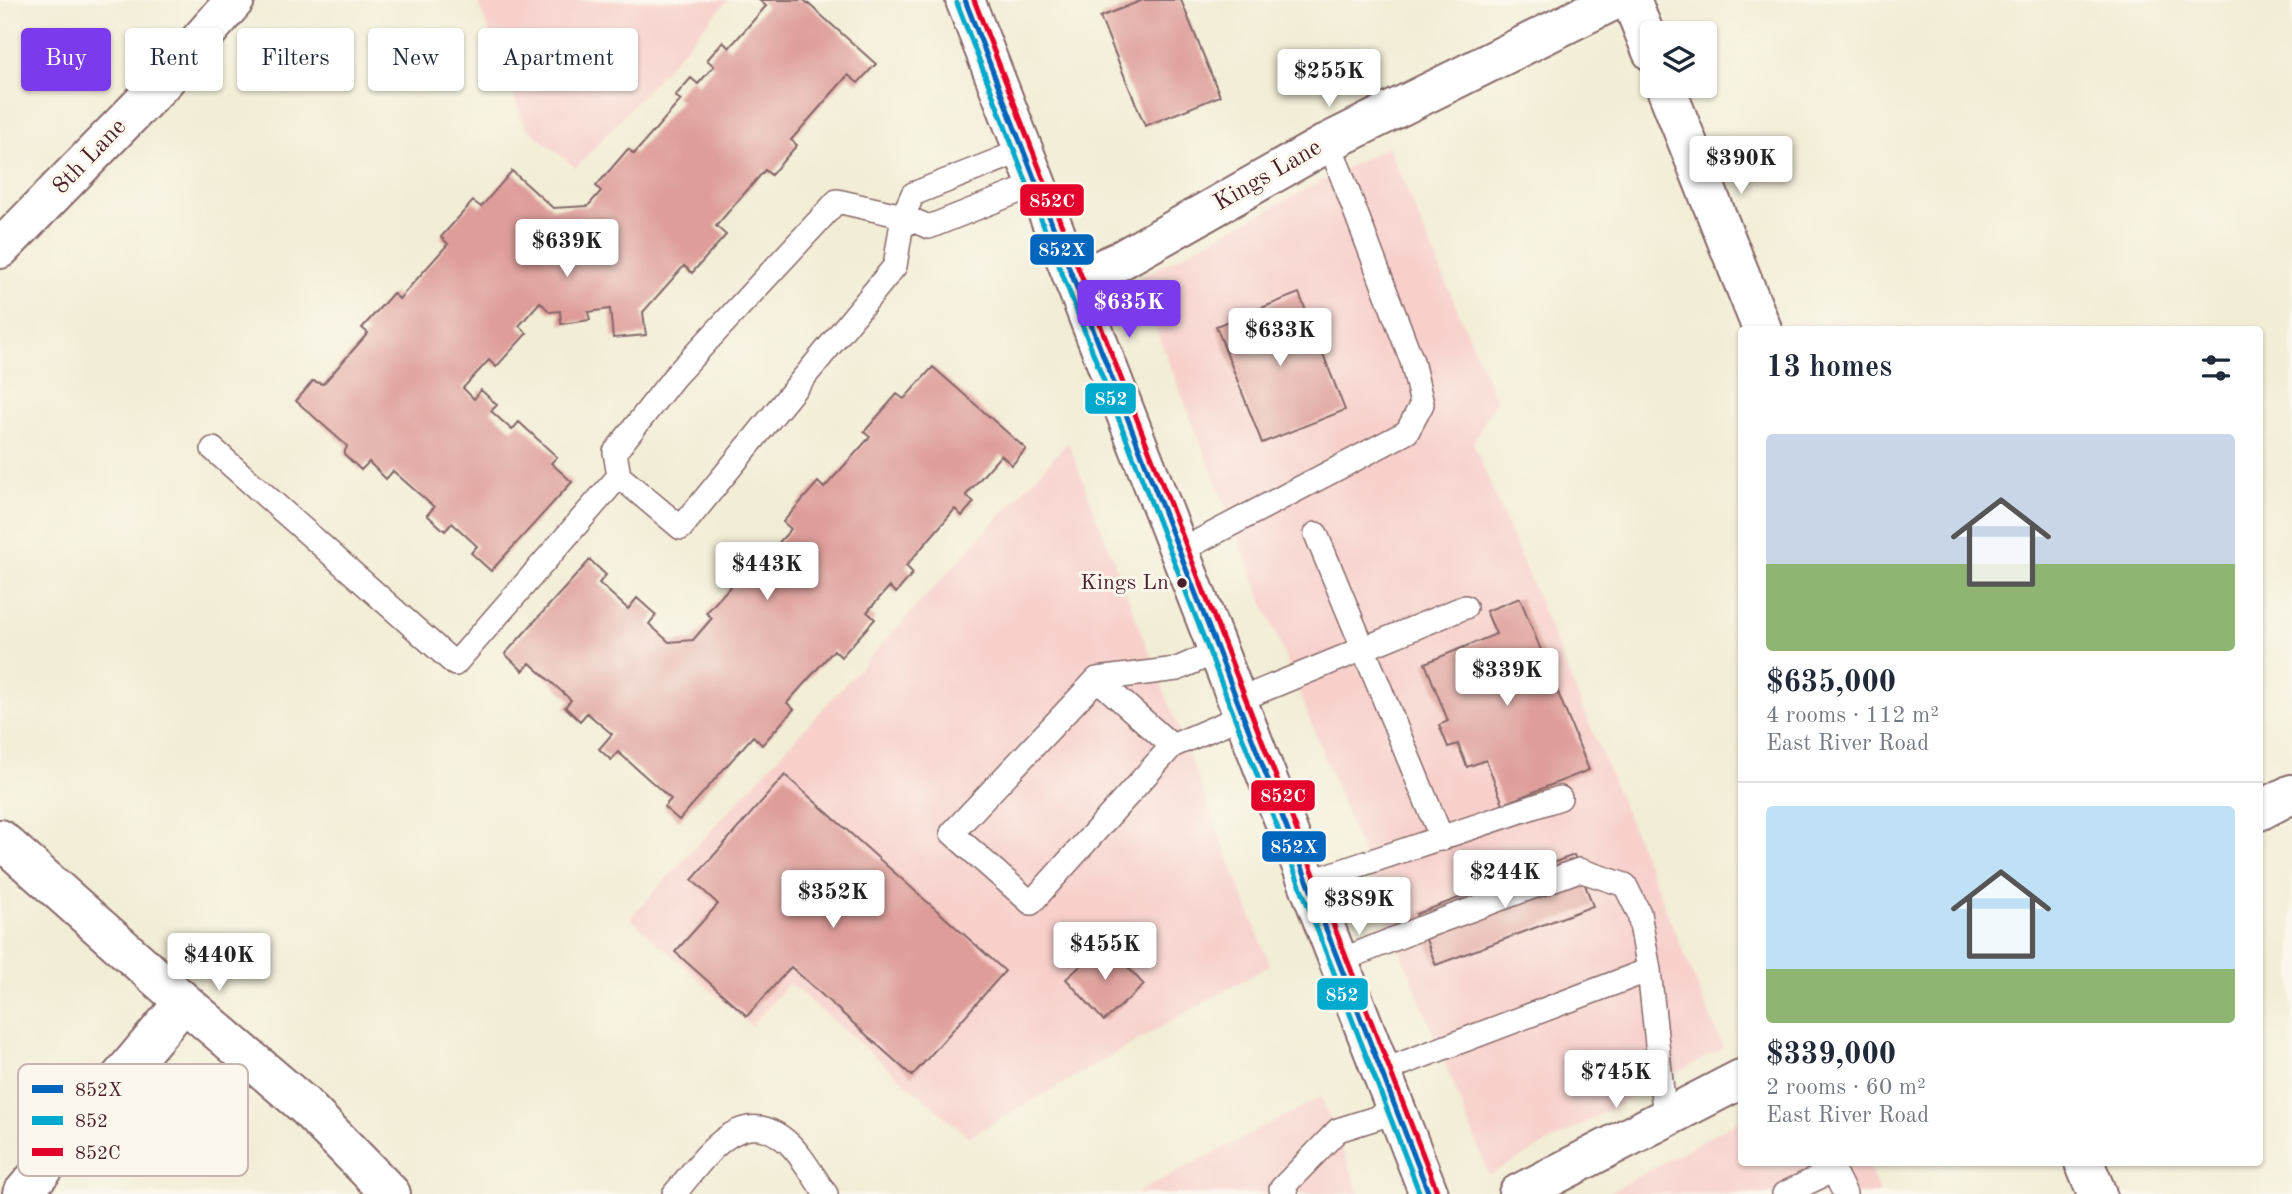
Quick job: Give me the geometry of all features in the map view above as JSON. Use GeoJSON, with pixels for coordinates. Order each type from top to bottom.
{"type":"FeatureCollection","features":[{"type":"Feature","properties":{"kind":"street","name":"8th Lane"},"geometry":{"type":"LineString","coordinates":[[0,249],[164,80],[235,0]]}},
{"type":"Feature","properties":{"kind":"street","name":"Kings Lane"},"geometry":{"type":"LineString","coordinates":[[1074,281],[1119,261],[1329,142],[1615,0]]}},
{"type":"Feature","properties":{"kind":"street"},"geometry":{"type":"LineString","coordinates":[[1631,0],[1640,22]]}},
{"type":"Feature","properties":{"kind":"street"},"geometry":{"type":"LineString","coordinates":[[970,2],[1216,652],[1429,1194]]}},
{"type":"Feature","properties":{"kind":"street"},"geometry":{"type":"LineString","coordinates":[[1670,98],[1761,326]]}},
{"type":"Feature","properties":{"kind":"street"},"geometry":{"type":"LineString","coordinates":[[2263,809],[2292,794]]}},
{"type":"Feature","properties":{"kind":"street"},"geometry":{"type":"LineString","coordinates":[[0,839],[304,1105],[391,1194]]}},
{"type":"Feature","properties":{"kind":"street"},"geometry":{"type":"LineString","coordinates":[[132,1064],[184,1002]]}},
{"type":"Feature","properties":{"kind":"street"},"geometry":{"type":"LineString","coordinates":[[1518,1194],[1738,1081]]}},
{"type":"Feature","properties":{"kind":"street"},"geometry":{"type":"LineString","coordinates":[[2086,1166],[2096,1194]]}},
{"type":"Feature","properties":{"kind":"street"},"geometry":{"type":"LineString","coordinates":[[22,1194],[37,1176]]}},
{"type":"Feature","properties":{"kind":"lane"},"geometry":{"type":"LineString","coordinates":[[1178,552],[1407,432],[1422,404],[1412,360],[1329,142]]}},
{"type":"Feature","properties":{"kind":"lane"},"geometry":{"type":"LineString","coordinates":[[1031,167],[913,194],[904,216],[895,266],[681,528],[619,476],[615,452],[674,377],[837,201],[904,216],[929,227],[1031,167]]}},
{"type":"Feature","properties":{"kind":"lane"},"geometry":{"type":"LineString","coordinates":[[213,449],[455,664],[619,476]]}},
{"type":"Feature","properties":{"kind":"lane"},"geometry":{"type":"LineString","coordinates":[[1316,534],[1442,839]]}},
{"type":"Feature","properties":{"kind":"lane"},"geometry":{"type":"LineString","coordinates":[[1216,652],[1177,669],[1097,679],[952,833],[1031,903],[1172,746],[1239,709],[1364,649],[1465,607]]}},
{"type":"Feature","properties":{"kind":"lane"},"geometry":{"type":"LineString","coordinates":[[1097,679],[1172,746]]}},
{"type":"Feature","properties":{"kind":"lane"},"geometry":{"type":"LineString","coordinates":[[1306,883],[1560,798]]}},
{"type":"Feature","properties":{"kind":"lane"},"geometry":{"type":"LineString","coordinates":[[1337,962],[1579,870],[1625,885],[1639,913],[1649,970],[1665,1118]]}},
{"type":"Feature","properties":{"kind":"lane"},"geometry":{"type":"LineString","coordinates":[[1380,1072],[1649,970]]}},
{"type":"Feature","properties":{"kind":"lane"},"geometry":{"type":"LineString","coordinates":[[1278,1193],[1338,1130],[1395,1112]]}},
{"type":"Feature","properties":{"kind":"lane"},"geometry":{"type":"LineString","coordinates":[[674,1194],[723,1138],[746,1127],[767,1129],[788,1142],[826,1194]]}},
{"type":"Feature","properties":{"kind":"lane"},"geometry":{"type":"LineString","coordinates":[[1784,1194],[1832,1166],[1845,1194]]}},
{"type":"Feature","properties":{"kind":"shaded area"},"geometry":{"type":"Polygon","coordinates":[[[477,0],[728,0],[576,168],[525,126],[512,91],[638,91],[638,28],[488,28],[477,0]]]}},
{"type":"Feature","properties":{"kind":"shaded area"},"geometry":{"type":"Polygon","coordinates":[[[1388,146],[1496,400],[1473,442],[1723,1048],[1489,1175],[1136,279],[1388,146]]]}},
{"type":"Feature","properties":{"kind":"shaded area"},"geometry":{"type":"Polygon","coordinates":[[[1068,442],[1270,965],[969,1137],[789,983],[751,1026],[630,918],[1068,442]]]}},
{"type":"Feature","properties":{"kind":"shaded area"},"geometry":{"type":"Polygon","coordinates":[[[1321,1097],[1360,1194],[1135,1194],[1321,1097]]]}},
{"type":"Feature","properties":{"kind":"shaded area"},"geometry":{"type":"Polygon","coordinates":[[[1738,1121],[1738,1166],[1869,1166],[1879,1194],[1607,1194],[1738,1121]]]}},
{"type":"Feature","properties":{"kind":"building"},"geometry":{"type":"Polygon","coordinates":[[[759,0],[804,0],[876,64],[858,83],[848,75],[791,140],[797,145],[771,175],[765,170],[716,226],[726,235],[692,273],[684,266],[643,312],[646,335],[613,338],[610,309],[588,312],[590,320],[561,324],[560,311],[550,312],[540,302],[519,326],[527,333],[496,367],[489,360],[463,388],[474,399],[481,390],[497,405],[491,411],[512,430],[519,422],[557,457],[551,463],[572,482],[491,571],[471,553],[477,546],[452,523],[445,531],[427,515],[434,507],[393,471],[386,479],[369,462],[361,470],[344,454],[347,446],[296,401],[313,381],[323,384],[368,333],[362,328],[393,293],[399,299],[448,244],[441,237],[473,201],[481,207],[512,171],[553,208],[588,206],[601,191],[596,186],[628,149],[634,154],[681,100],[675,96],[691,78],[698,84],[714,66],[707,60],[723,42],[729,48],[766,6],[759,0]]]}},
{"type":"Feature","properties":{"kind":"building"},"geometry":{"type":"Polygon","coordinates":[[[1143,0],[1181,0],[1220,96],[1145,126],[1100,17],[1143,0]]]}},
{"type":"Feature","properties":{"kind":"building"},"geometry":{"type":"Polygon","coordinates":[[[1299,293],[1345,410],[1262,443],[1216,326],[1299,293]]]}},
{"type":"Feature","properties":{"kind":"building"},"geometry":{"type":"Polygon","coordinates":[[[933,367],[1026,449],[1012,465],[1001,455],[966,495],[974,502],[962,516],[955,509],[906,566],[913,573],[896,593],[889,587],[867,612],[875,619],[841,657],[834,650],[787,703],[794,709],[762,745],[753,736],[679,820],[664,807],[671,799],[618,752],[611,760],[599,749],[612,734],[587,713],[580,721],[565,707],[571,700],[530,663],[523,671],[505,654],[590,560],[606,575],[599,583],[628,609],[637,598],[656,615],[649,624],[669,642],[693,640],[712,618],[706,613],[737,579],[743,583],[791,529],[783,522],[818,482],[824,488],[870,437],[864,432],[897,394],[904,399],[933,367]]]}},
{"type":"Feature","properties":{"kind":"building"},"geometry":{"type":"Polygon","coordinates":[[[1520,598],[1589,770],[1503,804],[1486,760],[1467,767],[1458,744],[1448,747],[1439,725],[1448,721],[1425,663],[1496,634],[1486,611],[1520,598]]]}},
{"type":"Feature","properties":{"kind":"building"},"geometry":{"type":"Polygon","coordinates":[[[785,775],[1005,971],[912,1076],[791,967],[747,1016],[675,952],[718,904],[692,880],[785,775]]]}},
{"type":"Feature","properties":{"kind":"building"},"geometry":{"type":"Polygon","coordinates":[[[1574,855],[1593,906],[1436,965],[1416,914],[1574,855]]]}},
{"type":"Feature","properties":{"kind":"building"},"geometry":{"type":"Polygon","coordinates":[[[1106,943],[1144,985],[1104,1021],[1066,979],[1106,943]]]}},
{"type":"Feature","properties":{"kind":"transit line","name":"852X"},"geometry":{"type":"LineString","coordinates":[[965,0],[1429,1194]]}},
{"type":"Feature","properties":{"kind":"transit line","name":"852C"},"geometry":{"type":"LineString","coordinates":[[974,0],[1437,1191]]}},
{"type":"Feature","properties":{"kind":"transit line","name":"852"},"geometry":{"type":"LineString","coordinates":[[957,3],[1420,1194]]}},
{"type":"Feature","properties":{"kind":"place","name":"Kings Ln"},"geometry":{"type":"Point","coordinates":[1182,583]}}]}
